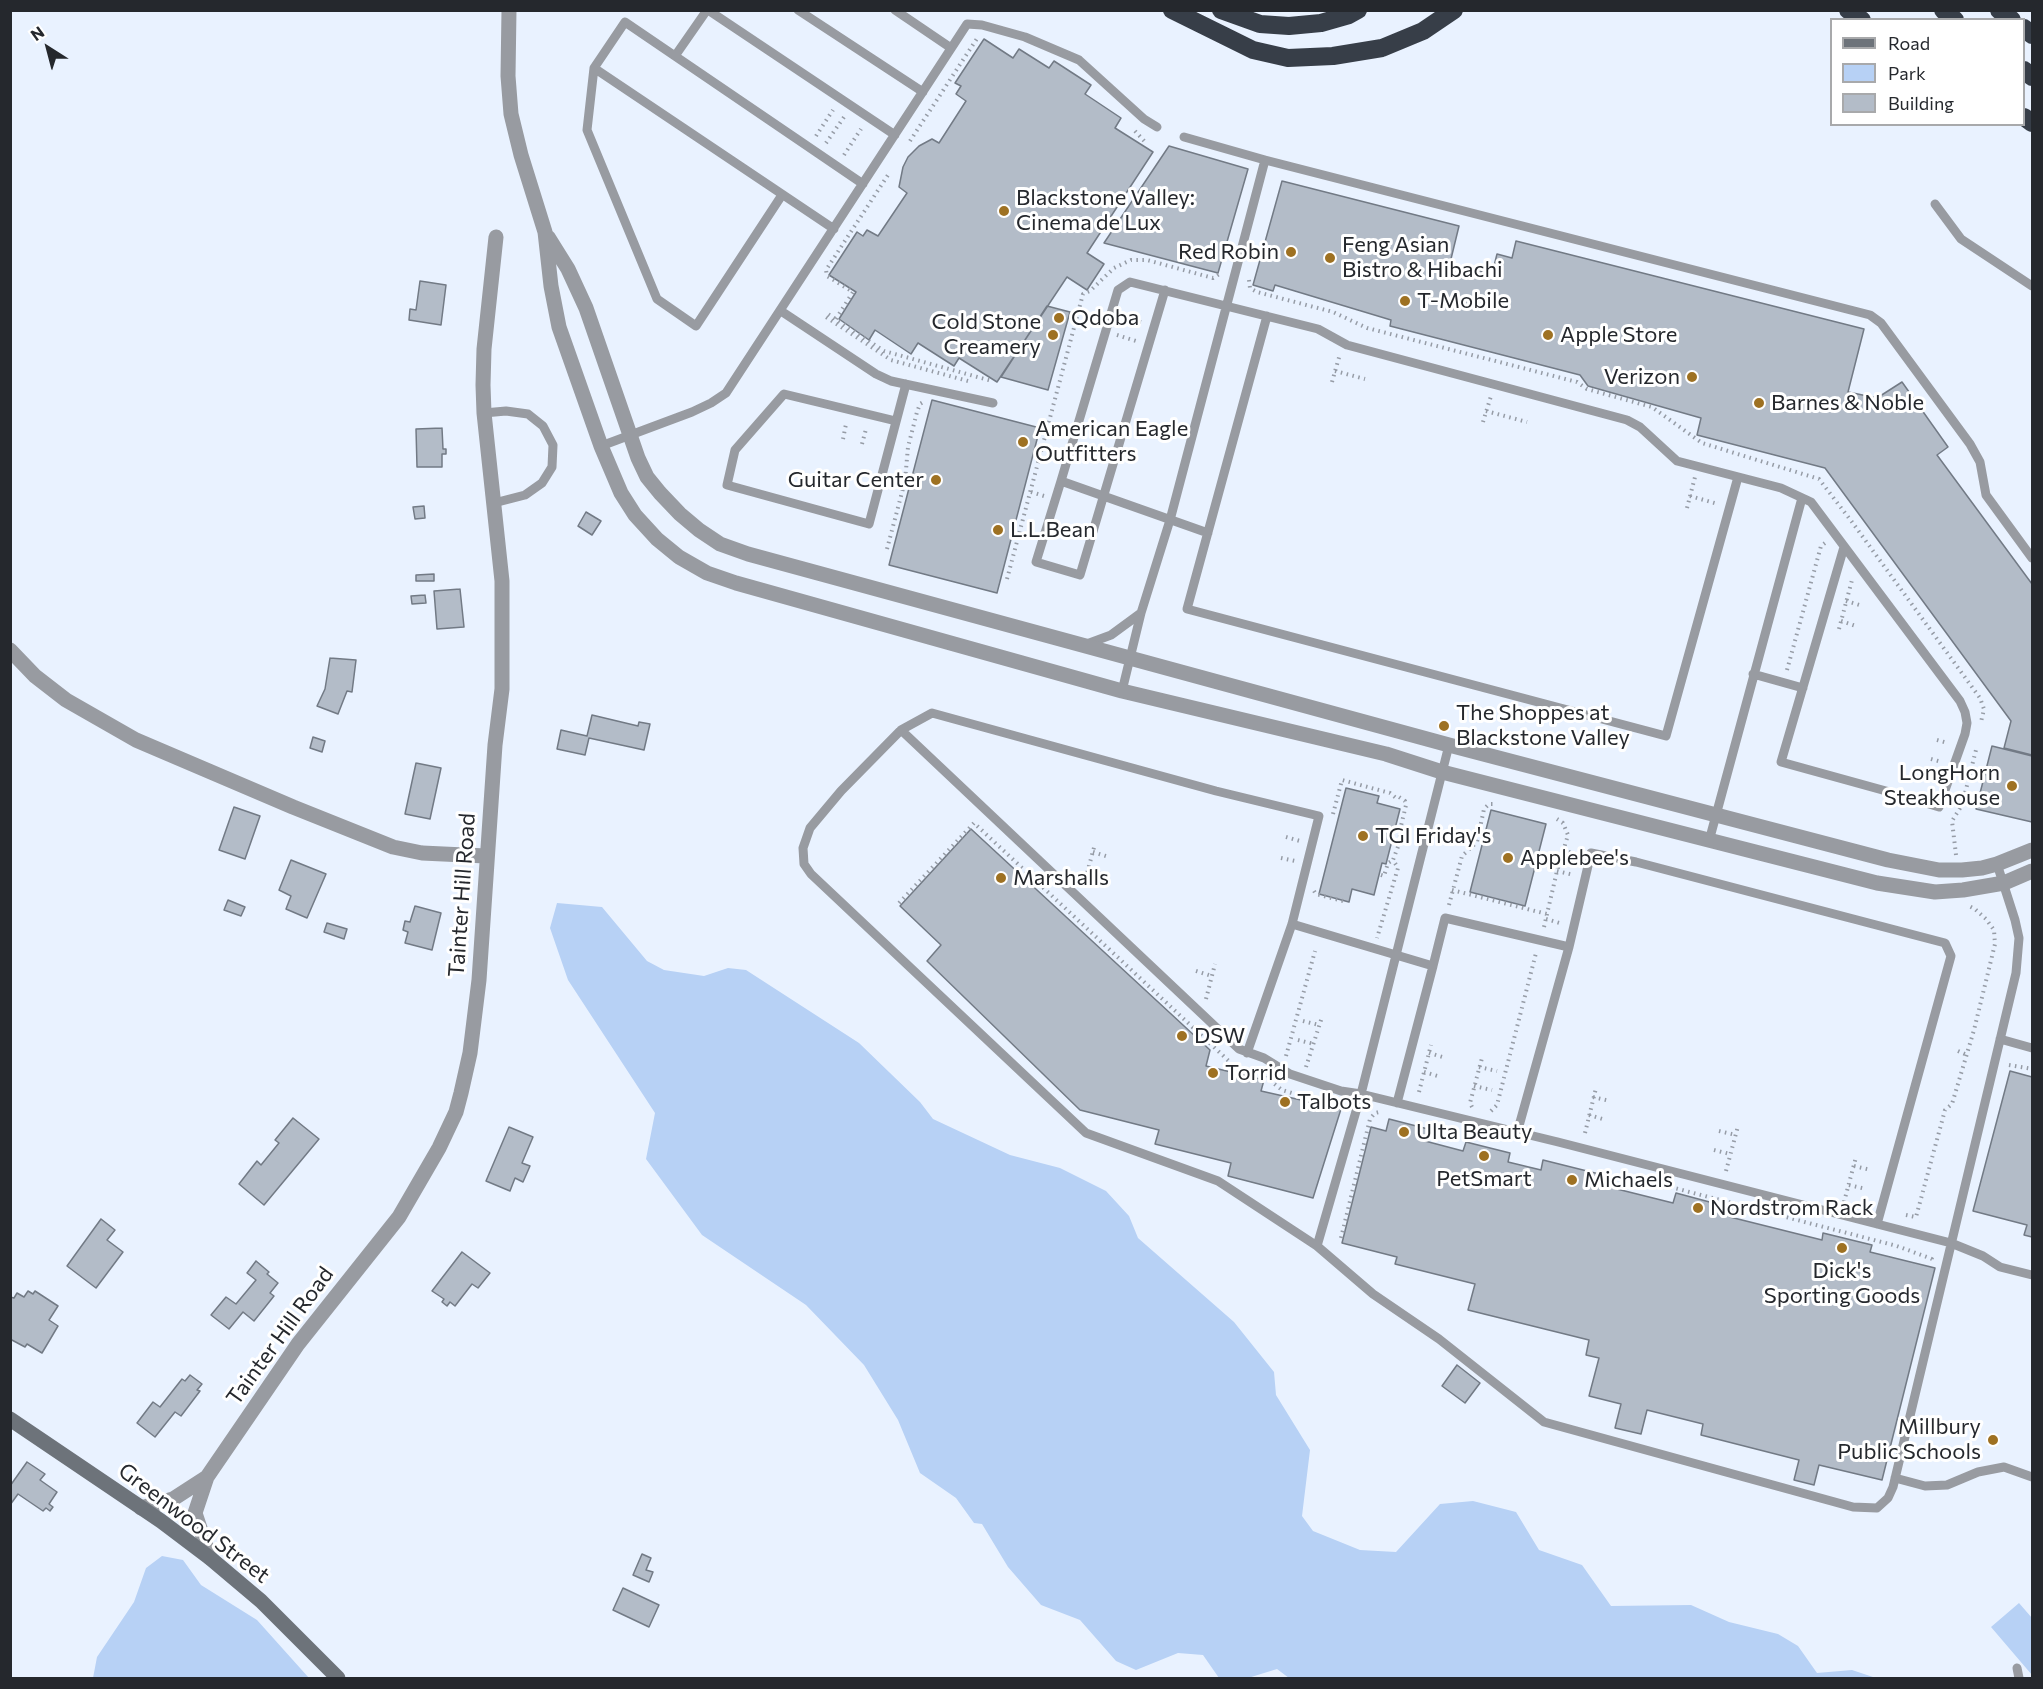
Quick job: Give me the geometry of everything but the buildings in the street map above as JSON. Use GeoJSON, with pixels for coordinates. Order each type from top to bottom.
{"type":"FeatureCollection","features":[{"type":"Feature","properties":{"kind":"highway"},"geometry":{"type":"LineString","coordinates":[[1172,10],[1253,50],[1288,58],[1333,56],[1382,48],[1423,31],[1454,10]]}},
{"type":"Feature","properties":{"kind":"highway"},"geometry":{"type":"LineString","coordinates":[[1221,10],[1260,24],[1289,26],[1321,23],[1358,10]]}},
{"type":"Feature","properties":{"kind":"street"},"geometry":{"type":"LineString","coordinates":[[509,10],[508,76],[511,114],[545,232],[551,286],[559,327],[621,493],[635,515],[664,545],[707,573],[735,583],[1122,691],[1386,754],[1442,772],[1493,783],[1709,842],[1907,889],[1935,892],[1984,887],[2004,883],[2032,871]]}},
{"type":"Feature","properties":{"kind":"street"},"geometry":{"type":"LineString","coordinates":[[545,232],[568,269],[586,308],[643,468],[660,494],[699,530],[720,544],[748,554],[1449,745],[1916,866],[1939,870],[1962,870],[1997,864],[2032,850]]}},
{"type":"Feature","properties":{"kind":"street","name":"Tainter Hill Road"},"geometry":{"type":"LineString","coordinates":[[210,1558],[195,1513],[207,1477],[298,1344],[399,1217],[448,1130],[461,1093],[479,981],[486,856],[502,689],[500,545],[484,413],[484,349],[496,237]]}},
{"type":"Feature","properties":{"kind":"street"},"geometry":{"type":"LineString","coordinates":[[10,650],[35,676],[66,700],[136,740],[393,847],[422,853],[486,856]]}},
{"type":"Feature","properties":{"kind":"street","name":"Greenwood Street"},"geometry":{"type":"LineString","coordinates":[[10,1419],[210,1558],[261,1601],[338,1678]]}},
{"type":"Feature","properties":{"kind":"street","name":"Tainter Hill Road"},"geometry":{"type":"LineString","coordinates":[[141,1508],[173,1499],[207,1477]]}},
{"type":"Feature","properties":{"kind":"lane"},"geometry":{"type":"LineString","coordinates":[[675,56],[707,10],[895,135]]}},
{"type":"Feature","properties":{"kind":"lane"},"geometry":{"type":"LineString","coordinates":[[798,10],[923,92]]}},
{"type":"Feature","properties":{"kind":"lane"},"geometry":{"type":"LineString","coordinates":[[895,10],[951,48]]}},
{"type":"Feature","properties":{"kind":"lane"},"geometry":{"type":"LineString","coordinates":[[782,195],[696,326],[657,299],[587,130],[594,68],[625,22],[863,183]]}},
{"type":"Feature","properties":{"kind":"lane"},"geometry":{"type":"LineString","coordinates":[[602,446],[692,412],[726,393],[967,24],[982,25],[1035,41],[1079,60],[1144,119],[1157,127]]}},
{"type":"Feature","properties":{"kind":"lane"},"geometry":{"type":"LineString","coordinates":[[594,68],[834,230]]}},
{"type":"Feature","properties":{"kind":"lane"},"geometry":{"type":"LineString","coordinates":[[1184,136],[1265,160],[1870,315],[1881,323],[1970,444],[1980,462],[1986,495],[2032,558]]}},
{"type":"Feature","properties":{"kind":"lane"},"geometry":{"type":"LineString","coordinates":[[1122,691],[1132,658],[1141,613],[1170,520],[1265,160]]}},
{"type":"Feature","properties":{"kind":"lane"},"geometry":{"type":"LineString","coordinates":[[1935,204],[1961,239],[2032,286]]}},
{"type":"Feature","properties":{"kind":"lane"},"geometry":{"type":"LineString","coordinates":[[1165,290],[1080,575],[1036,562],[1118,290],[1130,282],[1165,290],[1227,305],[1318,329],[1347,345],[1627,420],[1640,427],[1659,447],[1677,461],[1781,488],[1811,502],[1965,712],[1967,723],[1965,734],[1939,807],[1886,790],[1781,762],[1844,548]]}},
{"type":"Feature","properties":{"kind":"lane"},"geometry":{"type":"LineString","coordinates":[[781,311],[876,374],[891,381],[993,404]]}},
{"type":"Feature","properties":{"kind":"lane"},"geometry":{"type":"LineString","coordinates":[[1268,316],[1187,609],[1666,736],[1738,477]]}},
{"type":"Feature","properties":{"kind":"lane"},"geometry":{"type":"LineString","coordinates":[[896,421],[784,394],[735,450],[727,484],[869,524],[906,384]]}},
{"type":"Feature","properties":{"kind":"lane"},"geometry":{"type":"LineString","coordinates":[[484,413],[507,411],[528,414],[543,426],[553,446],[552,467],[542,483],[525,495],[494,503]]}},
{"type":"Feature","properties":{"kind":"lane"},"geometry":{"type":"LineString","coordinates":[[1060,481],[1208,533]]}},
{"type":"Feature","properties":{"kind":"lane"},"geometry":{"type":"LineString","coordinates":[[1709,842],[1802,498]]}},
{"type":"Feature","properties":{"kind":"lane"},"geometry":{"type":"LineString","coordinates":[[1084,645],[1111,635],[1141,613]]}},
{"type":"Feature","properties":{"kind":"lane"},"geometry":{"type":"LineString","coordinates":[[1754,674],[1803,688]]}},
{"type":"Feature","properties":{"kind":"lane"},"geometry":{"type":"LineString","coordinates":[[1247,1053],[1292,924],[1319,816],[1216,791],[932,713],[901,730],[841,791],[810,828],[803,848],[804,864],[811,874],[1086,1133],[1218,1180],[1317,1246],[1374,1294],[1439,1339],[1544,1422],[1852,1507],[1877,1508],[1888,1498],[1895,1478],[2019,956],[2019,938],[2015,920],[1997,864]]}},
{"type":"Feature","properties":{"kind":"lane"},"geometry":{"type":"LineString","coordinates":[[901,730],[1239,1049],[1264,1058],[1290,1074],[1341,1091],[1361,1094],[1951,1243],[1983,1256],[2000,1267],[2032,1275]]}},
{"type":"Feature","properties":{"kind":"lane"},"geometry":{"type":"LineString","coordinates":[[1317,1246],[1361,1094],[1449,745]]}},
{"type":"Feature","properties":{"kind":"lane"},"geometry":{"type":"LineString","coordinates":[[1517,1133],[1569,947],[1591,853],[1636,862],[1945,943],[1951,956],[1878,1224]]}},
{"type":"Feature","properties":{"kind":"lane"},"geometry":{"type":"LineString","coordinates":[[1397,1103],[1445,918],[1569,947]]}},
{"type":"Feature","properties":{"kind":"lane"},"geometry":{"type":"LineString","coordinates":[[1292,924],[1396,957],[1433,966]]}},
{"type":"Feature","properties":{"kind":"lane"},"geometry":{"type":"LineString","coordinates":[[2000,1040],[2032,1047]]}},
{"type":"Feature","properties":{"kind":"lane"},"geometry":{"type":"LineString","coordinates":[[1895,1478],[1925,1486],[1941,1485],[1978,1472],[2004,1467],[2032,1477]]}},
{"type":"Feature","properties":{"kind":"lane"},"geometry":{"type":"LineString","coordinates":[[2017,1668],[2019,1678]]}},
{"type":"Feature","properties":{"kind":"path"},"geometry":{"type":"LineString","coordinates":[[906,146],[979,36],[985,34]]}},
{"type":"Feature","properties":{"kind":"path"},"geometry":{"type":"LineString","coordinates":[[809,147],[834,109]]}},
{"type":"Feature","properties":{"kind":"path"},"geometry":{"type":"LineString","coordinates":[[819,153],[845,116]]}},
{"type":"Feature","properties":{"kind":"path"},"geometry":{"type":"LineString","coordinates":[[837,166],[862,127]]}},
{"type":"Feature","properties":{"kind":"path"},"geometry":{"type":"LineString","coordinates":[[1131,127],[1146,143]]}},
{"type":"Feature","properties":{"kind":"path"},"geometry":{"type":"LineString","coordinates":[[836,320],[853,292],[827,276],[826,270],[893,167]]}},
{"type":"Feature","properties":{"kind":"path"},"geometry":{"type":"LineString","coordinates":[[1249,276],[1250,288],[1257,292],[1333,312],[1367,328],[1577,382],[1587,389],[1652,407],[1702,443],[1728,453],[1800,471],[1819,479],[1980,698],[1984,709],[1980,728]]}},
{"type":"Feature","properties":{"kind":"path"},"geometry":{"type":"LineString","coordinates":[[978,384],[891,360],[826,317],[828,314],[884,351],[992,381]]}},
{"type":"Feature","properties":{"kind":"path"},"geometry":{"type":"LineString","coordinates":[[1119,315],[1154,325]]}},
{"type":"Feature","properties":{"kind":"path"},"geometry":{"type":"LineString","coordinates":[[1114,334],[1149,345]]}},
{"type":"Feature","properties":{"kind":"path"},"geometry":{"type":"LineString","coordinates":[[1332,382],[1340,353]]}},
{"type":"Feature","properties":{"kind":"path"},"geometry":{"type":"LineString","coordinates":[[1335,371],[1365,379]]}},
{"type":"Feature","properties":{"kind":"path"},"geometry":{"type":"LineString","coordinates":[[1483,422],[1492,392]]}},
{"type":"Feature","properties":{"kind":"path"},"geometry":{"type":"LineString","coordinates":[[887,549],[905,481],[908,447],[917,412],[920,404],[928,399]]}},
{"type":"Feature","properties":{"kind":"path"},"geometry":{"type":"LineString","coordinates":[[1486,411],[1527,422]]}},
{"type":"Feature","properties":{"kind":"path"},"geometry":{"type":"LineString","coordinates":[[843,439],[846,424]]}},
{"type":"Feature","properties":{"kind":"path"},"geometry":{"type":"LineString","coordinates":[[862,444],[866,429]]}},
{"type":"Feature","properties":{"kind":"path"},"geometry":{"type":"LineString","coordinates":[[1687,508],[1696,474]]}},
{"type":"Feature","properties":{"kind":"path"},"geometry":{"type":"LineString","coordinates":[[1690,496],[1730,507]]}},
{"type":"Feature","properties":{"kind":"path"},"geometry":{"type":"LineString","coordinates":[[1787,670],[1821,546],[1828,541]]}},
{"type":"Feature","properties":{"kind":"path"},"geometry":{"type":"LineString","coordinates":[[1839,629],[1852,580],[1855,577]]}},
{"type":"Feature","properties":{"kind":"path"},"geometry":{"type":"LineString","coordinates":[[1846,602],[1863,606]]}},
{"type":"Feature","properties":{"kind":"path"},"geometry":{"type":"LineString","coordinates":[[1841,621],[1856,626]]}},
{"type":"Feature","properties":{"kind":"path"},"geometry":{"type":"LineString","coordinates":[[1937,740],[1953,744]]}},
{"type":"Feature","properties":{"kind":"path"},"geometry":{"type":"LineString","coordinates":[[1956,857],[1952,821],[1962,805],[1976,748]]}},
{"type":"Feature","properties":{"kind":"path"},"geometry":{"type":"LineString","coordinates":[[1333,815],[1342,780],[1390,793],[1396,798],[1403,799],[1406,805],[1399,844],[1393,860],[1388,863],[1384,876],[1381,875]]}},
{"type":"Feature","properties":{"kind":"path"},"geometry":{"type":"LineString","coordinates":[[1448,909],[1462,856],[1477,842],[1484,809],[1489,804],[1497,805]]}},
{"type":"Feature","properties":{"kind":"path"},"geometry":{"type":"LineString","coordinates":[[1552,931],[1544,928],[1568,835],[1563,823],[1554,816]]}},
{"type":"Feature","properties":{"kind":"path"},"geometry":{"type":"LineString","coordinates":[[899,903],[974,823],[1232,1064],[1268,1078],[1282,1090],[1337,1107]]}},
{"type":"Feature","properties":{"kind":"path"},"geometry":{"type":"LineString","coordinates":[[1083,888],[1095,844]]}},
{"type":"Feature","properties":{"kind":"path"},"geometry":{"type":"LineString","coordinates":[[1093,852],[1109,857]]}},
{"type":"Feature","properties":{"kind":"path"},"geometry":{"type":"LineString","coordinates":[[1374,950],[1398,868],[1393,860]]}},
{"type":"Feature","properties":{"kind":"path"},"geometry":{"type":"LineString","coordinates":[[1088,870],[1104,875]]}},
{"type":"Feature","properties":{"kind":"path"},"geometry":{"type":"LineString","coordinates":[[1314,890],[1316,894],[1347,902]]}},
{"type":"Feature","properties":{"kind":"path"},"geometry":{"type":"LineString","coordinates":[[1452,890],[1547,914]]}},
{"type":"Feature","properties":{"kind":"path"},"geometry":{"type":"LineString","coordinates":[[1906,1215],[1916,1217],[1945,1110],[1952,1104],[1967,1055],[1995,944],[1994,930],[1986,919],[1975,909],[1964,904]]}},
{"type":"Feature","properties":{"kind":"path"},"geometry":{"type":"LineString","coordinates":[[1287,1059],[1285,1055],[1315,951]]}},
{"type":"Feature","properties":{"kind":"path"},"geometry":{"type":"LineString","coordinates":[[1497,1105],[1537,952]]}},
{"type":"Feature","properties":{"kind":"path"},"geometry":{"type":"LineString","coordinates":[[1200,996],[1206,999],[1215,964]]}},
{"type":"Feature","properties":{"kind":"path"},"geometry":{"type":"LineString","coordinates":[[1196,971],[1212,976]]}},
{"type":"Feature","properties":{"kind":"path"},"geometry":{"type":"LineString","coordinates":[[1301,1067],[1308,1067],[1322,1017]]}},
{"type":"Feature","properties":{"kind":"path"},"geometry":{"type":"LineString","coordinates":[[1303,1021],[1319,1025]]}},
{"type":"Feature","properties":{"kind":"path"},"geometry":{"type":"LineString","coordinates":[[1298,1040],[1314,1044]]}},
{"type":"Feature","properties":{"kind":"path"},"geometry":{"type":"LineString","coordinates":[[1419,1092],[1431,1045]]}},
{"type":"Feature","properties":{"kind":"path"},"geometry":{"type":"LineString","coordinates":[[1958,1051],[1967,1055]]}},
{"type":"Feature","properties":{"kind":"path"},"geometry":{"type":"LineString","coordinates":[[1429,1053],[1446,1058]]}},
{"type":"Feature","properties":{"kind":"path"},"geometry":{"type":"LineString","coordinates":[[1470,1102],[1482,1058]]}},
{"type":"Feature","properties":{"kind":"path"},"geometry":{"type":"LineString","coordinates":[[2009,1065],[2032,1069]]}},
{"type":"Feature","properties":{"kind":"path"},"geometry":{"type":"LineString","coordinates":[[1479,1067],[1497,1071]]}},
{"type":"Feature","properties":{"kind":"path"},"geometry":{"type":"LineString","coordinates":[[1424,1072],[1441,1077]]}},
{"type":"Feature","properties":{"kind":"path"},"geometry":{"type":"LineString","coordinates":[[1474,1086],[1492,1090]]}},
{"type":"Feature","properties":{"kind":"path"},"geometry":{"type":"LineString","coordinates":[[1585,1133],[1596,1088]]}},
{"type":"Feature","properties":{"kind":"path"},"geometry":{"type":"LineString","coordinates":[[1593,1097],[1610,1101]]}},
{"type":"Feature","properties":{"kind":"path"},"geometry":{"type":"LineString","coordinates":[[1341,1238],[1371,1119],[1381,1111]]}},
{"type":"Feature","properties":{"kind":"path"},"geometry":{"type":"LineString","coordinates":[[1589,1115],[1606,1120]]}},
{"type":"Feature","properties":{"kind":"path"},"geometry":{"type":"LineString","coordinates":[[1726,1171],[1738,1126]]}},
{"type":"Feature","properties":{"kind":"path"},"geometry":{"type":"LineString","coordinates":[[1719,1131],[1736,1135]]}},
{"type":"Feature","properties":{"kind":"path"},"geometry":{"type":"LineString","coordinates":[[1714,1150],[1731,1154]]}},
{"type":"Feature","properties":{"kind":"path"},"geometry":{"type":"LineString","coordinates":[[1844,1203],[1856,1157]]}},
{"type":"Feature","properties":{"kind":"path"},"geometry":{"type":"LineString","coordinates":[[1854,1166],[1871,1170]]}},
{"type":"Feature","properties":{"kind":"path"},"geometry":{"type":"LineString","coordinates":[[1654,1183],[1897,1246],[1932,1259],[1932,1266]]}},
{"type":"Feature","properties":{"kind":"path"},"geometry":{"type":"LineString","coordinates":[[1848,1185],[1866,1189]]}},
{"type":"Feature","properties":{"kind":"green space"},"geometry":{"type":"Polygon","coordinates":[[[557,903],[602,907],[647,961],[664,970],[704,976],[728,968],[746,970],[859,1043],[920,1102],[933,1119],[1010,1155],[1060,1168],[1106,1191],[1129,1216],[1138,1238],[1234,1322],[1274,1372],[1276,1395],[1310,1450],[1302,1516],[1313,1531],[1360,1550],[1396,1552],[1440,1504],[1473,1501],[1516,1512],[1539,1550],[1582,1565],[1611,1606],[1691,1605],[1729,1622],[1778,1634],[1798,1646],[1817,1673],[1852,1670],[1876,1678],[1289,1678],[1277,1669],[1248,1678],[1219,1678],[1203,1655],[1178,1653],[1136,1670],[1116,1661],[1080,1620],[1041,1605],[1008,1567],[982,1524],[974,1523],[956,1498],[920,1473],[898,1420],[864,1365],[806,1305],[702,1235],[646,1159],[655,1113],[568,980],[550,928],[557,903]]]}},
{"type":"Feature","properties":{"kind":"green space"},"geometry":{"type":"Polygon","coordinates":[[[162,1556],[183,1560],[201,1585],[257,1620],[309,1678],[93,1678],[97,1657],[134,1602],[146,1568],[162,1556]]]}},
{"type":"Feature","properties":{"kind":"green space"},"geometry":{"type":"Polygon","coordinates":[[[2019,1603],[2032,1618],[2032,1675],[1991,1627],[2019,1603]]]}},
{"type":"Feature","properties":{"kind":"place","name":"Blackstone Valley: Cinema de Lux"},"geometry":{"type":"Point","coordinates":[1004,211]}},
{"type":"Feature","properties":{"kind":"place","name":"Red Robin"},"geometry":{"type":"Point","coordinates":[1291,252]}},
{"type":"Feature","properties":{"kind":"place","name":"Feng Asian Bistro & Hibachi"},"geometry":{"type":"Point","coordinates":[1330,258]}},
{"type":"Feature","properties":{"kind":"place","name":"T-Mobile"},"geometry":{"type":"Point","coordinates":[1405,301]}},
{"type":"Feature","properties":{"kind":"place","name":"Qdoba"},"geometry":{"type":"Point","coordinates":[1059,318]}},
{"type":"Feature","properties":{"kind":"place","name":"Cold Stone Creamery"},"geometry":{"type":"Point","coordinates":[1053,335]}},
{"type":"Feature","properties":{"kind":"place","name":"Apple Store"},"geometry":{"type":"Point","coordinates":[1548,335]}},
{"type":"Feature","properties":{"kind":"place","name":"Verizon"},"geometry":{"type":"Point","coordinates":[1692,377]}},
{"type":"Feature","properties":{"kind":"place","name":"Barnes & Noble"},"geometry":{"type":"Point","coordinates":[1759,403]}},
{"type":"Feature","properties":{"kind":"place","name":"American Eagle Outfitters"},"geometry":{"type":"Point","coordinates":[1023,442]}},
{"type":"Feature","properties":{"kind":"place","name":"Guitar Center"},"geometry":{"type":"Point","coordinates":[936,480]}},
{"type":"Feature","properties":{"kind":"place","name":"L.L.Bean"},"geometry":{"type":"Point","coordinates":[998,530]}},
{"type":"Feature","properties":{"kind":"place","name":"The Shoppes at Blackstone Valley"},"geometry":{"type":"Point","coordinates":[1444,726]}},
{"type":"Feature","properties":{"kind":"place","name":"LongHorn Steakhouse"},"geometry":{"type":"Point","coordinates":[2012,786]}},
{"type":"Feature","properties":{"kind":"place","name":"TGI Friday's"},"geometry":{"type":"Point","coordinates":[1363,836]}},
{"type":"Feature","properties":{"kind":"place","name":"Applebee's"},"geometry":{"type":"Point","coordinates":[1508,858]}},
{"type":"Feature","properties":{"kind":"place","name":"Marshalls"},"geometry":{"type":"Point","coordinates":[1001,878]}},
{"type":"Feature","properties":{"kind":"place","name":"DSW"},"geometry":{"type":"Point","coordinates":[1182,1036]}},
{"type":"Feature","properties":{"kind":"place","name":"Torrid"},"geometry":{"type":"Point","coordinates":[1213,1073]}},
{"type":"Feature","properties":{"kind":"place","name":"Talbots"},"geometry":{"type":"Point","coordinates":[1285,1102]}},
{"type":"Feature","properties":{"kind":"place","name":"Ulta Beauty"},"geometry":{"type":"Point","coordinates":[1404,1132]}},
{"type":"Feature","properties":{"kind":"place","name":"PetSmart"},"geometry":{"type":"Point","coordinates":[1484,1156]}},
{"type":"Feature","properties":{"kind":"place","name":"Michaels"},"geometry":{"type":"Point","coordinates":[1572,1180]}},
{"type":"Feature","properties":{"kind":"place","name":"Nordstrom Rack"},"geometry":{"type":"Point","coordinates":[1698,1208]}},
{"type":"Feature","properties":{"kind":"place","name":"Dick's Sporting Goods"},"geometry":{"type":"Point","coordinates":[1842,1248]}},
{"type":"Feature","properties":{"kind":"place","name":"Millbury Public Schools"},"geometry":{"type":"Point","coordinates":[1993,1440]}}]}
